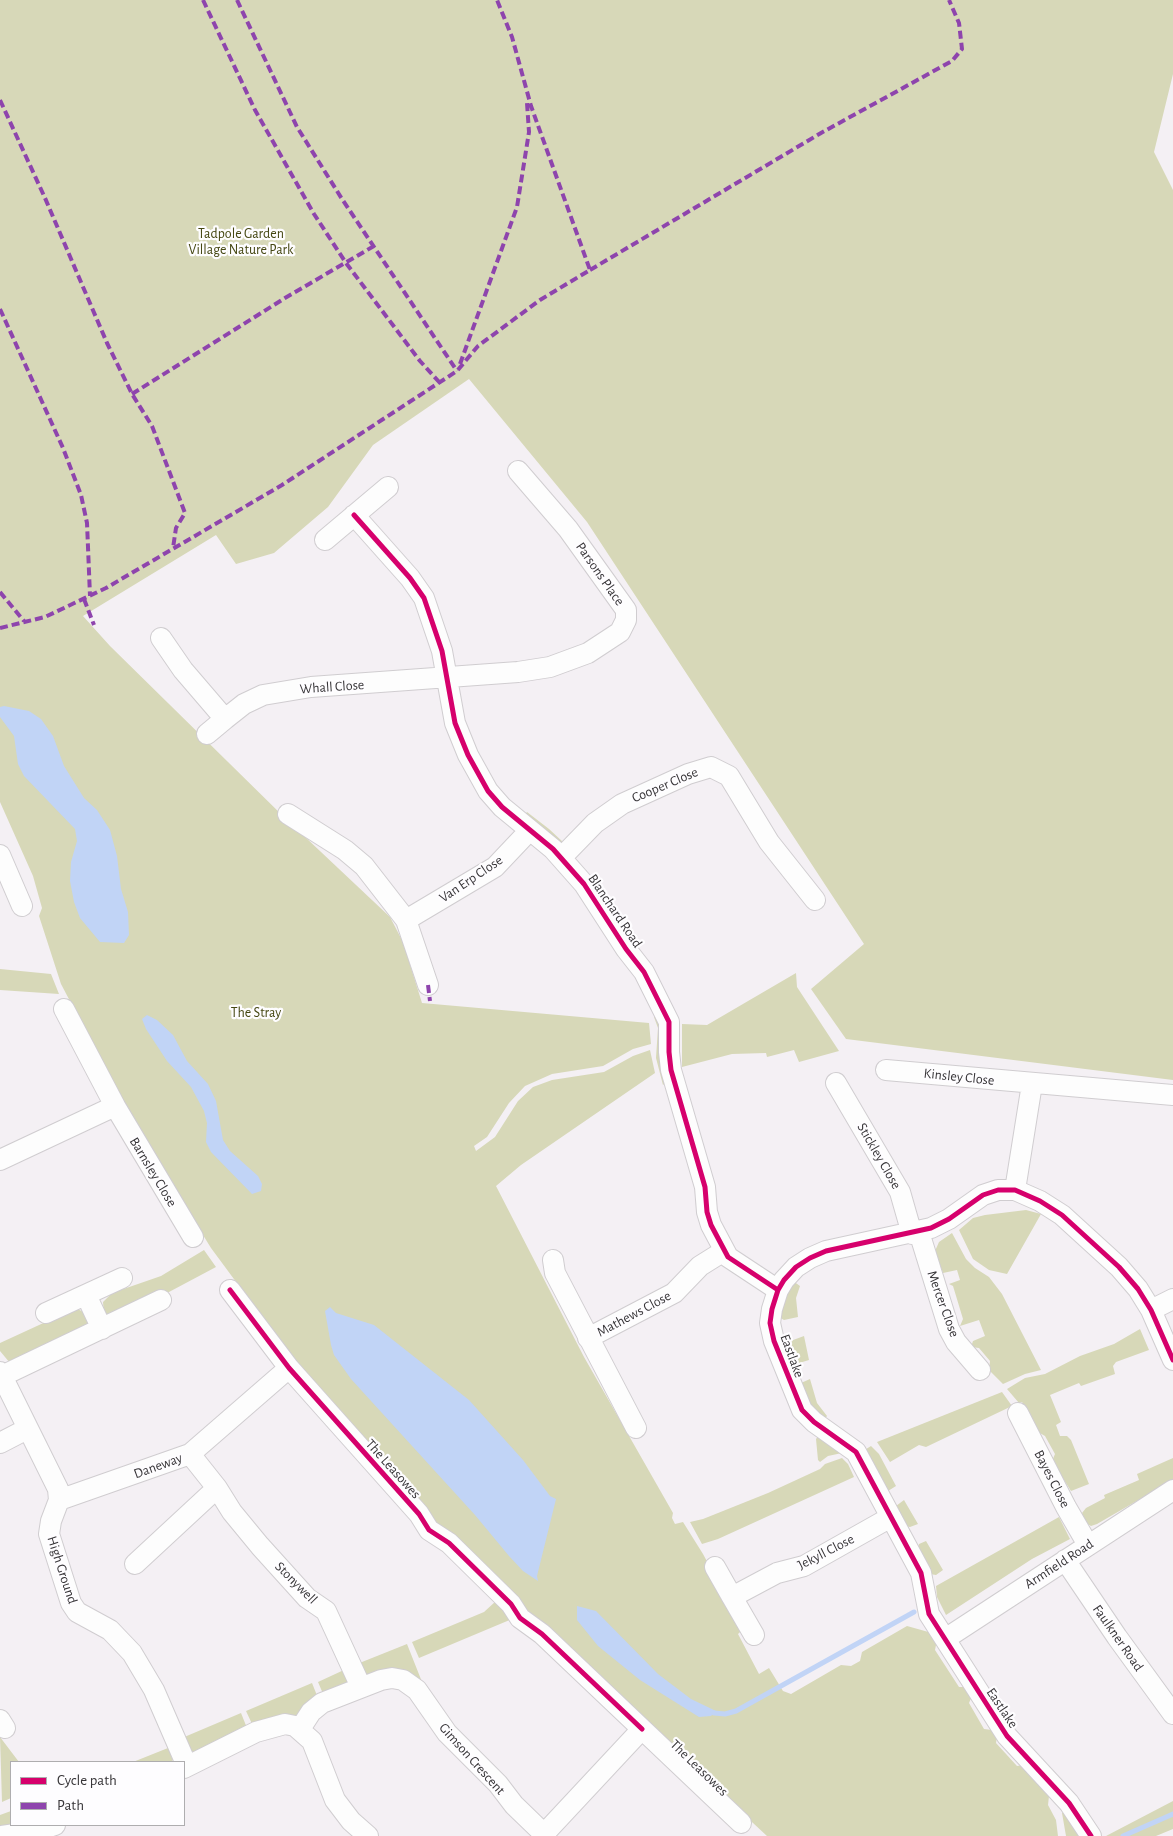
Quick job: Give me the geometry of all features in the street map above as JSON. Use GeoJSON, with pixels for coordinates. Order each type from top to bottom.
{"type":"FeatureCollection","features":[{"type":"Feature","properties":{"kind":"street","name":"Parsons Place"},"geometry":{"type":"LineString","coordinates":[[446,677],[518,672],[562,664],[588,653],[620,632],[626,620],[626,610],[615,592],[568,529],[518,471]]}},
{"type":"Feature","properties":{"kind":"street"},"geometry":{"type":"LineString","coordinates":[[324,540],[388,487]]}},
{"type":"Feature","properties":{"kind":"street","name":"Blanchard Road"},"geometry":{"type":"LineString","coordinates":[[354,515],[410,578],[424,598],[439,639],[455,723],[473,764],[497,802],[560,858],[593,896],[626,948],[644,972],[668,1017],[671,1070],[705,1187],[708,1216],[724,1252],[735,1262],[778,1290]]}},
{"type":"Feature","properties":{"kind":"street"},"geometry":{"type":"LineString","coordinates":[[161,638],[183,670],[225,719]]}},
{"type":"Feature","properties":{"kind":"street","name":"Whall Close"},"geometry":{"type":"LineString","coordinates":[[207,734],[244,704],[263,695],[311,687],[356,686],[446,677]]}},
{"type":"Feature","properties":{"kind":"street","name":"Cooper Close"},"geometry":{"type":"LineString","coordinates":[[560,858],[595,823],[622,804],[679,778],[711,768],[729,776],[769,842],[815,900]]}},
{"type":"Feature","properties":{"kind":"street"},"geometry":{"type":"LineString","coordinates":[[288,814],[351,855],[375,878],[406,920],[428,985]]}},
{"type":"Feature","properties":{"kind":"street","name":"Van Erp Close"},"geometry":{"type":"LineString","coordinates":[[406,920],[495,867],[530,830]]}},
{"type":"Feature","properties":{"kind":"street"},"geometry":{"type":"LineString","coordinates":[[0,855],[22,906]]}},
{"type":"Feature","properties":{"kind":"street","name":"Barnsley Close"},"geometry":{"type":"LineString","coordinates":[[64,1009],[115,1106],[193,1238]]}},
{"type":"Feature","properties":{"kind":"street","name":"Kinsley Close"},"geometry":{"type":"LineString","coordinates":[[886,1070],[1173,1095]]}},
{"type":"Feature","properties":{"kind":"street","name":"Stickley Close"},"geometry":{"type":"LineString","coordinates":[[836,1083],[900,1192],[915,1233]]}},
{"type":"Feature","properties":{"kind":"street"},"geometry":{"type":"LineString","coordinates":[[1015,1190],[1032,1084]]}},
{"type":"Feature","properties":{"kind":"street"},"geometry":{"type":"LineString","coordinates":[[0,1160],[115,1106]]}},
{"type":"Feature","properties":{"kind":"street","name":"Eastlake"},"geometry":{"type":"LineString","coordinates":[[1091,1836],[1069,1802],[1007,1736],[929,1614],[921,1573],[856,1452],[810,1419],[796,1398],[777,1351],[771,1330],[772,1309],[778,1290],[791,1272],[810,1258],[826,1251],[915,1233],[949,1219],[983,1194],[998,1190],[1015,1190],[1040,1201],[1062,1215],[1119,1267],[1138,1289],[1151,1310],[1173,1360]]}},
{"type":"Feature","properties":{"kind":"street","name":"Mercer Close"},"geometry":{"type":"LineString","coordinates":[[915,1233],[949,1329],[956,1342],[980,1370]]}},
{"type":"Feature","properties":{"kind":"street","name":"Mathews Close"},"geometry":{"type":"LineString","coordinates":[[588,1338],[674,1293],[700,1266],[724,1252]]}},
{"type":"Feature","properties":{"kind":"street","name":"Mathews Close"},"geometry":{"type":"LineString","coordinates":[[553,1260],[555,1273],[636,1428]]}},
{"type":"Feature","properties":{"kind":"street"},"geometry":{"type":"LineString","coordinates":[[46,1313],[122,1278]]}},
{"type":"Feature","properties":{"kind":"street","name":"The Leasowes"},"geometry":{"type":"LineString","coordinates":[[230,1290],[289,1368],[419,1514],[429,1530],[448,1543],[511,1604],[520,1618],[542,1634],[742,1824]]}},
{"type":"Feature","properties":{"kind":"street"},"geometry":{"type":"LineString","coordinates":[[86,1295],[102,1329]]}},
{"type":"Feature","properties":{"kind":"street"},"geometry":{"type":"LineString","coordinates":[[1151,1310],[1173,1299]]}},
{"type":"Feature","properties":{"kind":"street"},"geometry":{"type":"LineString","coordinates":[[59,1500],[58,1489],[1,1374],[102,1329],[161,1300]]}},
{"type":"Feature","properties":{"kind":"street","name":"Daneway"},"geometry":{"type":"LineString","coordinates":[[59,1500],[190,1454],[289,1368]]}},
{"type":"Feature","properties":{"kind":"street","name":"Bayes Close"},"geometry":{"type":"LineString","coordinates":[[1018,1413],[1066,1507],[1088,1545]]}},
{"type":"Feature","properties":{"kind":"street"},"geometry":{"type":"LineString","coordinates":[[0,1443],[27,1429]]}},
{"type":"Feature","properties":{"kind":"street","name":"Stonywell"},"geometry":{"type":"LineString","coordinates":[[190,1454],[217,1488],[232,1512],[260,1546],[308,1598],[326,1611],[361,1687]]}},
{"type":"Feature","properties":{"kind":"street"},"geometry":{"type":"LineString","coordinates":[[135,1564],[217,1488]]}},
{"type":"Feature","properties":{"kind":"street","name":"Armfield Road"},"geometry":{"type":"LineString","coordinates":[[945,1639],[1173,1490]]}},
{"type":"Feature","properties":{"kind":"street","name":"High Ground"},"geometry":{"type":"LineString","coordinates":[[59,1500],[49,1534],[71,1603],[77,1612],[110,1630],[132,1653],[154,1690],[184,1761]]}},
{"type":"Feature","properties":{"kind":"street","name":"Jekyll Close"},"geometry":{"type":"LineString","coordinates":[[732,1597],[777,1573],[804,1566],[891,1518]]}},
{"type":"Feature","properties":{"kind":"street","name":"Faulkner Road"},"geometry":{"type":"LineString","coordinates":[[1065,1560],[1117,1637],[1173,1714]]}},
{"type":"Feature","properties":{"kind":"street"},"geometry":{"type":"LineString","coordinates":[[715,1567],[754,1635]]}},
{"type":"Feature","properties":{"kind":"street","name":"Gimson Crescent"},"geometry":{"type":"LineString","coordinates":[[300,1728],[319,1705],[361,1687],[392,1678],[403,1680],[413,1686],[447,1733],[498,1784],[514,1805],[545,1835]]}},
{"type":"Feature","properties":{"kind":"street"},"geometry":{"type":"LineString","coordinates":[[186,1767],[256,1732],[285,1724],[300,1728],[312,1741],[335,1800],[351,1821],[368,1836]]}},
{"type":"Feature","properties":{"kind":"street"},"geometry":{"type":"LineString","coordinates":[[545,1835],[642,1729]]}},
{"type":"Feature","properties":{"kind":"street"},"geometry":{"type":"LineString","coordinates":[[2,1836],[36,1831],[52,1826]]}},
{"type":"Feature","properties":{"kind":"green space"},"geometry":{"type":"Polygon","coordinates":[[[0,0],[1173,0],[1173,74],[1154,152],[1173,190],[1173,1080],[846,1039],[811,989],[864,944],[587,522],[469,379],[373,445],[328,507],[274,553],[236,564],[216,535],[83,616],[110,646],[286,819],[390,917],[403,942],[422,1003],[649,1023],[651,1044],[633,1049],[603,1066],[552,1074],[525,1086],[509,1103],[487,1137],[474,1146],[476,1151],[495,1137],[518,1101],[533,1087],[552,1080],[604,1072],[633,1056],[650,1050],[655,1073],[521,1165],[496,1186],[584,1357],[673,1513],[672,1518],[675,1524],[683,1522],[703,1554],[743,1629],[738,1634],[759,1674],[769,1668],[783,1691],[791,1694],[841,1665],[851,1666],[860,1661],[862,1652],[907,1626],[932,1633],[937,1640],[935,1650],[959,1687],[967,1687],[972,1696],[969,1703],[984,1729],[992,1730],[997,1737],[996,1743],[1017,1766],[1024,1765],[1049,1796],[1048,1805],[1056,1820],[1058,1836],[767,1836],[442,1534],[293,1359],[211,1248],[135,1125],[61,984],[39,916],[42,908],[33,876],[0,802],[0,0]]]}},
{"type":"Feature","properties":{"kind":"green space"},"geometry":{"type":"Polygon","coordinates":[[[527,812],[563,842],[559,842],[524,816],[527,812]]]}},
{"type":"Feature","properties":{"kind":"green space"},"geometry":{"type":"Polygon","coordinates":[[[0,969],[51,974],[59,994],[0,990],[0,969]]]}},
{"type":"Feature","properties":{"kind":"green space"},"geometry":{"type":"Polygon","coordinates":[[[796,973],[797,987],[839,1051],[799,1062],[794,1050],[767,1057],[766,1053],[732,1054],[682,1067],[682,1024],[707,1025],[796,973]]]}},
{"type":"Feature","properties":{"kind":"green space"},"geometry":{"type":"Polygon","coordinates":[[[659,1016],[668,1081],[663,1085],[656,1058],[658,1028],[654,1017],[659,1016]]]}},
{"type":"Feature","properties":{"kind":"green space"},"geometry":{"type":"Polygon","coordinates":[[[1026,1210],[1041,1214],[1007,1274],[989,1270],[973,1259],[959,1230],[973,1218],[1026,1210]]]}},
{"type":"Feature","properties":{"kind":"green space"},"geometry":{"type":"Polygon","coordinates":[[[952,1233],[966,1259],[975,1268],[989,1277],[1002,1294],[1041,1370],[1025,1374],[1003,1384],[989,1370],[990,1361],[979,1348],[971,1347],[973,1341],[985,1336],[979,1320],[960,1326],[963,1319],[953,1286],[949,1284],[960,1280],[957,1270],[943,1273],[935,1251],[939,1242],[952,1233]]]}},
{"type":"Feature","properties":{"kind":"green space"},"geometry":{"type":"Polygon","coordinates":[[[204,1250],[216,1267],[169,1292],[111,1317],[104,1314],[103,1302],[112,1293],[161,1276],[204,1250]]]}},
{"type":"Feature","properties":{"kind":"green space"},"geometry":{"type":"Polygon","coordinates":[[[793,1281],[800,1286],[796,1298],[798,1317],[784,1320],[779,1317],[780,1308],[793,1281]]]}},
{"type":"Feature","properties":{"kind":"green space"},"geometry":{"type":"Polygon","coordinates":[[[76,1308],[85,1313],[90,1323],[88,1327],[10,1363],[0,1351],[0,1343],[76,1308]]]}},
{"type":"Feature","properties":{"kind":"green space"},"geometry":{"type":"Polygon","coordinates":[[[1140,1329],[1149,1350],[1116,1362],[1113,1366],[1115,1374],[1081,1386],[1079,1383],[1050,1395],[1061,1422],[1056,1425],[1060,1436],[1067,1436],[1071,1440],[1089,1484],[1071,1491],[1052,1461],[1055,1454],[1045,1436],[1038,1432],[1022,1402],[1019,1403],[1007,1389],[1025,1378],[1045,1374],[1080,1356],[1114,1344],[1140,1329]]]}},
{"type":"Feature","properties":{"kind":"green space"},"geometry":{"type":"Polygon","coordinates":[[[804,1336],[809,1360],[796,1364],[785,1343],[804,1336]]]}},
{"type":"Feature","properties":{"kind":"green space"},"geometry":{"type":"Polygon","coordinates":[[[810,1379],[817,1403],[827,1416],[824,1420],[810,1407],[801,1383],[810,1379]]]}},
{"type":"Feature","properties":{"kind":"green space"},"geometry":{"type":"Polygon","coordinates":[[[1002,1392],[1012,1406],[926,1447],[919,1445],[890,1462],[877,1442],[1002,1392]]]}},
{"type":"Feature","properties":{"kind":"green space"},"geometry":{"type":"Polygon","coordinates":[[[820,1434],[842,1453],[828,1456],[820,1462],[818,1460],[816,1439],[820,1434]]]}},
{"type":"Feature","properties":{"kind":"green space"},"geometry":{"type":"Polygon","coordinates":[[[871,1446],[879,1454],[896,1486],[888,1491],[883,1489],[863,1451],[871,1446]]]}},
{"type":"Feature","properties":{"kind":"green space"},"geometry":{"type":"Polygon","coordinates":[[[842,1458],[848,1464],[854,1477],[718,1539],[702,1544],[690,1522],[703,1519],[768,1493],[820,1469],[825,1464],[842,1458]]]}},
{"type":"Feature","properties":{"kind":"green space"},"geometry":{"type":"Polygon","coordinates":[[[1173,1458],[1173,1480],[1097,1524],[1091,1526],[1086,1523],[1082,1513],[1086,1508],[1105,1498],[1104,1495],[1139,1480],[1137,1474],[1173,1458]]]}},
{"type":"Feature","properties":{"kind":"green space"},"geometry":{"type":"Polygon","coordinates":[[[904,1500],[918,1524],[910,1527],[905,1526],[896,1506],[904,1500]]]}},
{"type":"Feature","properties":{"kind":"green space"},"geometry":{"type":"Polygon","coordinates":[[[1059,1517],[1070,1539],[1032,1559],[946,1615],[937,1597],[936,1586],[1059,1517]]]}},
{"type":"Feature","properties":{"kind":"green space"},"geometry":{"type":"Polygon","coordinates":[[[926,1541],[943,1570],[936,1575],[930,1574],[918,1548],[919,1544],[926,1541]]]}},
{"type":"Feature","properties":{"kind":"green space"},"geometry":{"type":"Polygon","coordinates":[[[496,1601],[512,1619],[419,1658],[412,1642],[484,1612],[496,1601]]]}},
{"type":"Feature","properties":{"kind":"green space"},"geometry":{"type":"Polygon","coordinates":[[[407,1644],[424,1687],[365,1676],[357,1664],[407,1644]]]}},
{"type":"Feature","properties":{"kind":"green space"},"geometry":{"type":"Polygon","coordinates":[[[346,1669],[350,1682],[324,1696],[318,1682],[346,1669]]]}},
{"type":"Feature","properties":{"kind":"green space"},"geometry":{"type":"Polygon","coordinates":[[[312,1683],[318,1698],[296,1718],[253,1726],[246,1711],[312,1683]]]}},
{"type":"Feature","properties":{"kind":"green space"},"geometry":{"type":"Polygon","coordinates":[[[241,1713],[247,1728],[196,1753],[190,1751],[182,1738],[241,1713]]]}},
{"type":"Feature","properties":{"kind":"green space"},"geometry":{"type":"Polygon","coordinates":[[[0,1737],[18,1761],[10,1761],[10,1798],[2,1802],[0,1737]]]}},
{"type":"Feature","properties":{"kind":"green space"},"geometry":{"type":"Polygon","coordinates":[[[168,1748],[173,1760],[172,1761],[136,1761],[168,1748]]]}},
{"type":"Feature","properties":{"kind":"green space"},"geometry":{"type":"Polygon","coordinates":[[[1173,1801],[1173,1829],[1156,1836],[1106,1836],[1173,1801]]]}},
{"type":"Feature","properties":{"kind":"green space"},"geometry":{"type":"Polygon","coordinates":[[[10,1811],[10,1825],[0,1829],[0,1815],[10,1811]]]}},
{"type":"Feature","properties":{"kind":"green space"},"geometry":{"type":"Polygon","coordinates":[[[1065,1811],[1083,1836],[1066,1836],[1062,1813],[1065,1811]]]}},
{"type":"Feature","properties":{"kind":"water"},"geometry":{"type":"Polygon","coordinates":[[[4,706],[29,711],[41,719],[53,736],[64,766],[84,798],[97,810],[110,830],[117,856],[121,889],[128,912],[129,935],[124,943],[100,942],[80,918],[74,902],[70,881],[71,862],[77,841],[75,829],[24,776],[18,764],[14,736],[0,717],[0,707],[4,706]]]}},
{"type":"Feature","properties":{"kind":"water"},"geometry":{"type":"Polygon","coordinates":[[[147,1015],[157,1020],[173,1035],[187,1061],[208,1084],[216,1101],[223,1140],[230,1151],[258,1176],[262,1184],[261,1191],[252,1194],[211,1152],[206,1142],[207,1123],[204,1111],[191,1087],[167,1061],[146,1029],[142,1019],[147,1015]]]}},
{"type":"Feature","properties":{"kind":"water"},"geometry":{"type":"Polygon","coordinates":[[[330,1307],[336,1313],[374,1325],[469,1400],[523,1460],[550,1496],[556,1499],[537,1576],[538,1581],[523,1571],[509,1556],[475,1515],[351,1379],[334,1355],[331,1345],[325,1311],[330,1307]]]}},
{"type":"Feature","properties":{"kind":"water"},"geometry":{"type":"Polygon","coordinates":[[[577,1606],[596,1611],[658,1674],[691,1699],[716,1711],[711,1716],[699,1717],[640,1680],[598,1646],[577,1620],[577,1606]]]}},
{"type":"Feature","properties":{"kind":"waterway"},"geometry":{"type":"LineString","coordinates":[[714,1713],[725,1714],[736,1711],[914,1612]]}},
{"type":"Feature","properties":{"kind":"waterway"},"geometry":{"type":"LineString","coordinates":[[1123,1836],[1173,1814]]}},
{"type":"Feature","properties":{"kind":"marked path"},"geometry":{"type":"LineString","coordinates":[[203,0],[255,110],[314,214],[346,263],[420,361],[440,383]]}},
{"type":"Feature","properties":{"kind":"marked path"},"geometry":{"type":"LineString","coordinates":[[237,0],[297,127],[342,199],[457,371]]}},
{"type":"Feature","properties":{"kind":"marked path"},"geometry":{"type":"LineString","coordinates":[[0,628],[45,617],[106,588],[282,485],[457,371],[478,346],[540,300],[590,270],[531,106],[512,37],[497,0]]}},
{"type":"Feature","properties":{"kind":"marked path"},"geometry":{"type":"LineString","coordinates":[[590,270],[821,133],[952,61],[962,49],[959,23],[949,0]]}},
{"type":"Feature","properties":{"kind":"marked path"},"geometry":{"type":"LineString","coordinates":[[0,100],[45,198],[107,343],[132,394],[152,426],[185,513],[176,528],[173,548]]}},
{"type":"Feature","properties":{"kind":"marked path"},"geometry":{"type":"LineString","coordinates":[[460,364],[517,207],[529,132],[527,103]]}},
{"type":"Feature","properties":{"kind":"marked path"},"geometry":{"type":"LineString","coordinates":[[132,394],[285,298],[374,246]]}},
{"type":"Feature","properties":{"kind":"marked path"},"geometry":{"type":"LineString","coordinates":[[0,309],[63,448],[81,495],[87,523],[90,596]]}},
{"type":"Feature","properties":{"kind":"marked path"},"geometry":{"type":"LineString","coordinates":[[0,592],[24,621]]}},
{"type":"Feature","properties":{"kind":"marked path"},"geometry":{"type":"LineString","coordinates":[[84,599],[94,625]]}},
{"type":"Feature","properties":{"kind":"marked path"},"geometry":{"type":"LineString","coordinates":[[428,985],[430,1001]]}},
{"type":"Feature","properties":{"kind":"cycle path"},"geometry":{"type":"LineString","coordinates":[[354,515],[410,578],[424,598],[442,651],[455,723],[468,755],[488,791],[502,807],[553,849],[584,884],[626,949],[644,972],[669,1022],[671,1070],[705,1187],[707,1212],[711,1225],[728,1257],[778,1290]]}},
{"type":"Feature","properties":{"kind":"cycle path"},"geometry":{"type":"LineString","coordinates":[[1091,1836],[1069,1803],[1007,1736],[929,1614],[921,1573],[856,1452],[814,1422],[802,1410],[774,1341],[770,1323],[772,1309],[778,1290],[784,1280],[796,1267],[810,1258],[826,1251],[931,1228],[949,1219],[983,1195],[998,1190],[1015,1190],[1040,1201],[1062,1215],[1119,1267],[1138,1289],[1151,1310],[1173,1360]]}},
{"type":"Feature","properties":{"kind":"cycle path"},"geometry":{"type":"LineString","coordinates":[[230,1290],[289,1368],[419,1514],[429,1530],[449,1543],[511,1604],[520,1618],[542,1634],[642,1729]]}},
{"type":"Feature","properties":{"kind":"park label","name":"Tadpole Garden Village Nature Park"},"geometry":{"type":"Point","coordinates":[241,242]}},
{"type":"Feature","properties":{"kind":"park label","name":"The Stray"},"geometry":{"type":"Point","coordinates":[256,1013]}}]}
